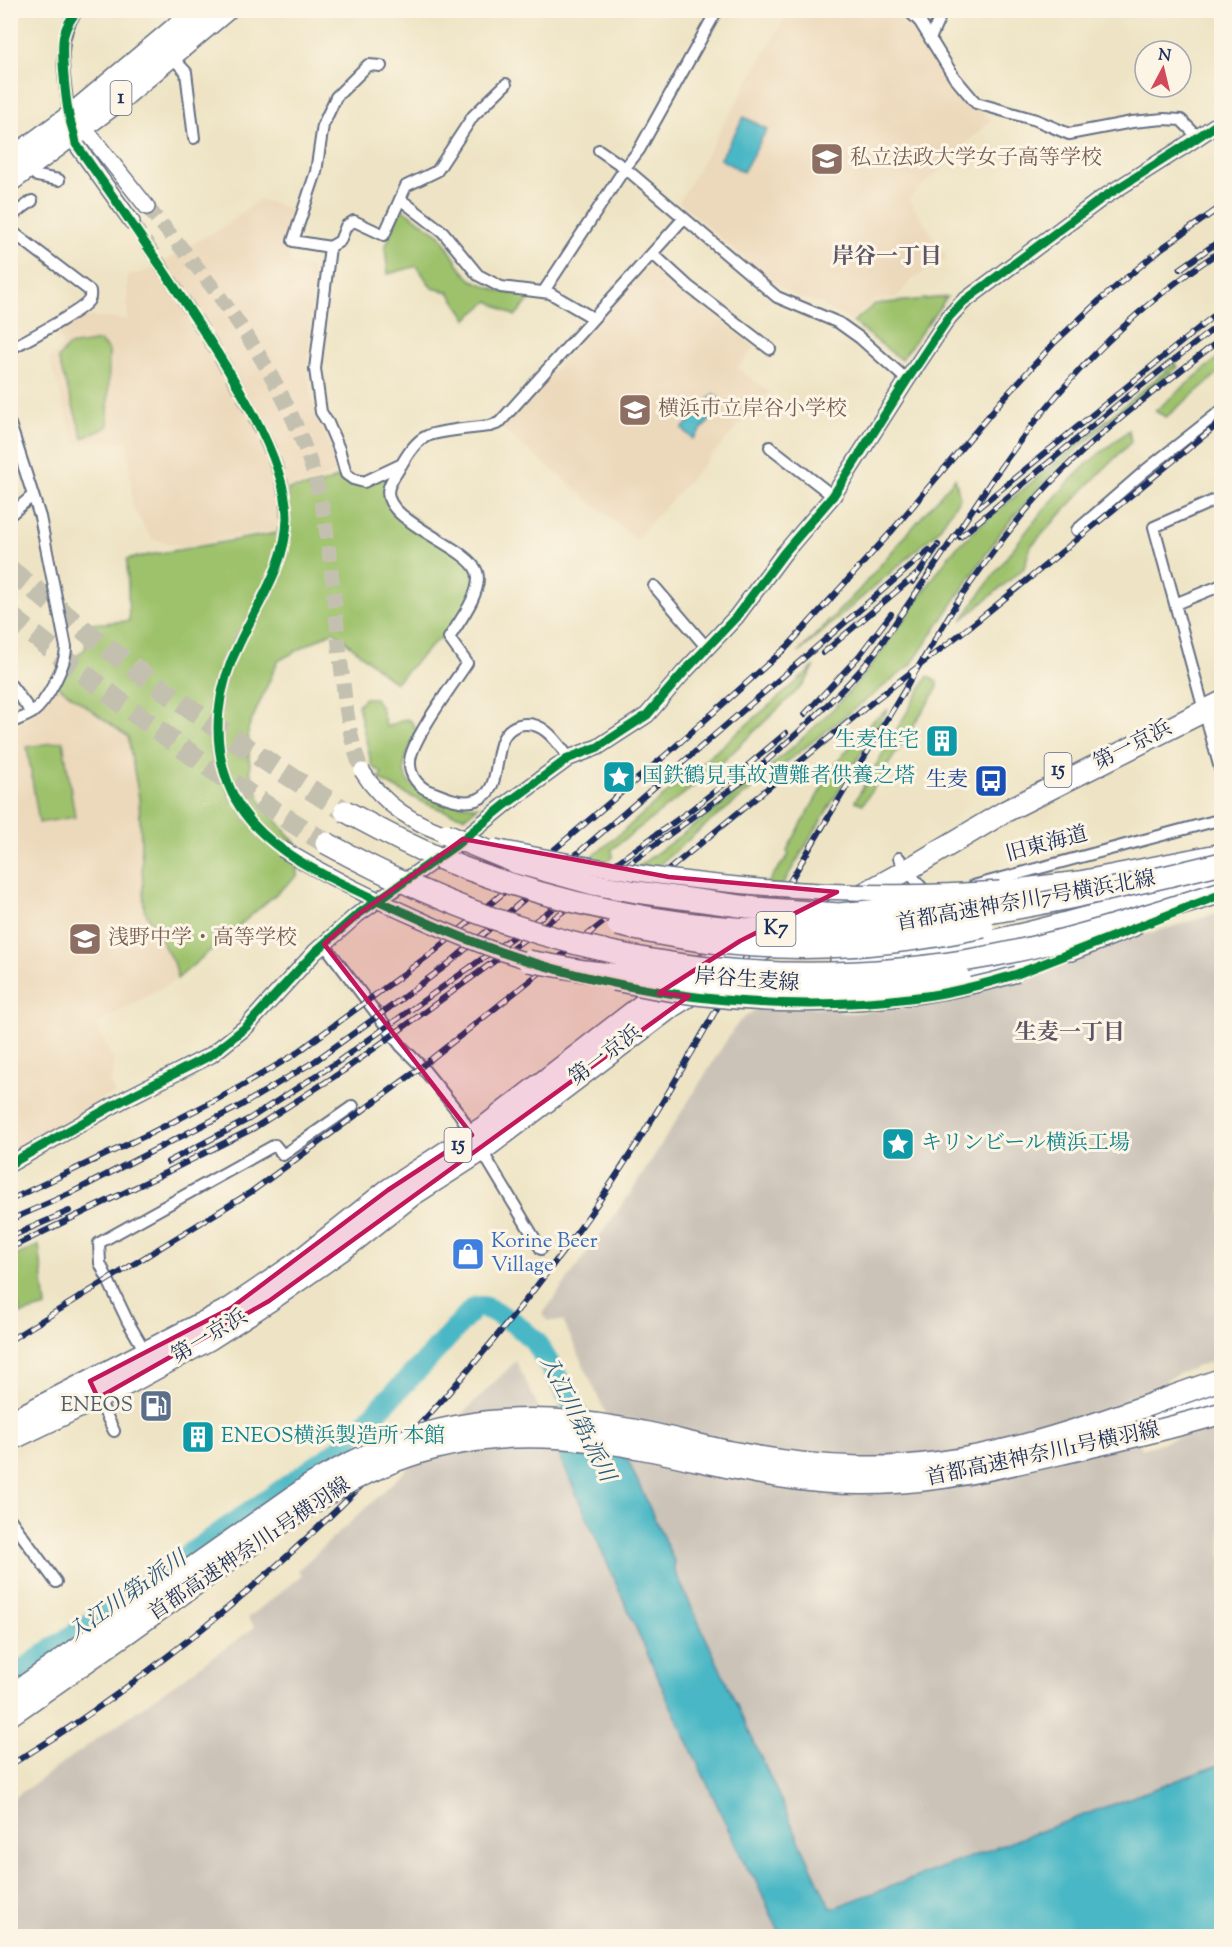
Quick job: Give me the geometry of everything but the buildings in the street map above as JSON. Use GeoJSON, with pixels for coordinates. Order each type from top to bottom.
{"type":"FeatureCollection","features":[{"type":"Feature","properties":{"kind":"highway","name":"1"},"geometry":{"type":"LineString","coordinates":[[72,126],[197,10]]}},
{"type":"Feature","properties":{"kind":"highway","name":"1"},"geometry":{"type":"LineString","coordinates":[[10,181],[19,164],[172,57],[226,10]]}},
{"type":"Feature","properties":{"kind":"highway","name":"第一京浜"},"geometry":{"type":"LineString","coordinates":[[10,1422],[94,1390],[210,1339],[349,1245],[476,1143],[674,1005],[903,864],[1016,791],[1208,704],[1221,688]]}},
{"type":"Feature","properties":{"kind":"highway","name":"首都高速神奈川7号横浜北線"},"geometry":{"type":"LineString","coordinates":[[345,811],[386,833],[463,868],[543,894],[647,917],[736,928],[810,930],[885,926],[1003,910],[1099,892],[1221,862]]}},
{"type":"Feature","properties":{"kind":"highway"},"geometry":{"type":"LineString","coordinates":[[446,834],[517,863],[593,884],[685,899],[814,913],[864,912],[1066,891],[1221,862]]}},
{"type":"Feature","properties":{"kind":"highway","name":"首都高速神奈川7号横浜北線"},"geometry":{"type":"LineString","coordinates":[[326,843],[368,866],[448,903],[558,940],[634,957],[711,968],[793,974],[915,968],[994,955],[1072,936],[1219,890]]}},
{"type":"Feature","properties":{"kind":"highway"},"geometry":{"type":"LineString","coordinates":[[463,868],[547,903],[651,933],[731,944],[828,948],[923,939],[993,924],[1108,892],[1221,852]]}},
{"type":"Feature","properties":{"kind":"highway"},"geometry":{"type":"LineString","coordinates":[[528,961],[592,972],[759,990],[823,991],[886,988],[960,978],[1028,961],[1219,890]]}},
{"type":"Feature","properties":{"kind":"highway","name":"第一京浜"},"geometry":{"type":"LineString","coordinates":[[10,1440],[94,1390],[145,1352],[231,1308],[294,1265],[388,1190],[476,1143]]}},
{"type":"Feature","properties":{"kind":"highway"},"geometry":{"type":"LineString","coordinates":[[1157,1402],[1221,1373]]}},
{"type":"Feature","properties":{"kind":"highway","name":"首都高速神奈川1号横羽線"},"geometry":{"type":"LineString","coordinates":[[10,1696],[308,1487],[358,1458],[383,1447],[433,1431],[506,1420],[577,1421],[646,1432],[766,1458],[828,1465],[890,1466],[951,1461],[1009,1450],[1065,1434],[1221,1379]]}},
{"type":"Feature","properties":{"kind":"highway"},"geometry":{"type":"LineString","coordinates":[[1042,1458],[1221,1401]]}},
{"type":"Feature","properties":{"kind":"highway","name":"首都高速神奈川1号横羽線"},"geometry":{"type":"LineString","coordinates":[[10,1715],[252,1544],[310,1506],[368,1473],[411,1455],[435,1448],[512,1437],[586,1440],[767,1475],[850,1484],[906,1483],[953,1477],[1042,1458],[1172,1428],[1221,1413]]}},
{"type":"Feature","properties":{"kind":"street"},"geometry":{"type":"LineString","coordinates":[[78,10],[69,22],[64,36],[63,51],[76,144],[132,222]]}},
{"type":"Feature","properties":{"kind":"street"},"geometry":{"type":"LineString","coordinates":[[544,291],[639,150],[717,10]]}},
{"type":"Feature","properties":{"kind":"street"},"geometry":{"type":"LineString","coordinates":[[908,10],[920,22],[954,77],[976,103],[1036,120],[1069,134],[1132,122],[1164,119],[1180,120],[1198,137]]}},
{"type":"Feature","properties":{"kind":"street"},"geometry":{"type":"LineString","coordinates":[[930,39],[943,10]]}},
{"type":"Feature","properties":{"kind":"street"},"geometry":{"type":"LineString","coordinates":[[172,57],[186,72],[194,138]]}},
{"type":"Feature","properties":{"kind":"street"},"geometry":{"type":"LineString","coordinates":[[381,66],[368,65],[336,97],[322,125],[316,172],[293,241],[330,247],[340,241],[346,226],[354,221],[384,235],[406,186],[437,171],[472,116],[506,84]]}},
{"type":"Feature","properties":{"kind":"street"},"geometry":{"type":"LineString","coordinates":[[10,1164],[123,1100],[212,1054],[246,1027],[324,944],[357,915],[456,844],[569,758],[597,747],[647,716],[736,617],[784,553],[833,496],[907,380],[950,317],[963,302],[1101,200],[1221,121]]}},
{"type":"Feature","properties":{"kind":"street"},"geometry":{"type":"LineString","coordinates":[[72,126],[89,134],[147,207]]}},
{"type":"Feature","properties":{"kind":"street"},"geometry":{"type":"LineString","coordinates":[[599,150],[625,168],[777,297],[838,323],[860,338],[907,380]]}},
{"type":"Feature","properties":{"kind":"street"},"geometry":{"type":"LineString","coordinates":[[19,164],[37,176],[59,180]]}},
{"type":"Feature","properties":{"kind":"street"},"geometry":{"type":"LineString","coordinates":[[400,199],[443,232],[478,275],[501,287],[550,293],[593,318]]}},
{"type":"Feature","properties":{"kind":"street"},"geometry":{"type":"LineString","coordinates":[[10,217],[32,201]]}},
{"type":"Feature","properties":{"kind":"street"},"geometry":{"type":"LineString","coordinates":[[569,758],[549,732],[530,724],[512,728],[506,734],[501,744],[492,785],[480,798],[462,801],[436,794],[421,786],[412,774],[410,759],[412,751],[467,663],[449,638],[465,612],[478,582],[477,570],[470,560],[400,512],[389,500],[388,488],[411,450],[425,436],[499,423],[684,218]]}},
{"type":"Feature","properties":{"kind":"street"},"geometry":{"type":"LineString","coordinates":[[10,230],[90,291],[91,297],[88,302],[62,320],[10,349]]}},
{"type":"Feature","properties":{"kind":"street"},"geometry":{"type":"LineString","coordinates":[[330,247],[315,369],[321,412],[339,449],[346,474],[352,479],[364,482],[402,464]]}},
{"type":"Feature","properties":{"kind":"street"},"geometry":{"type":"LineString","coordinates":[[653,254],[688,286],[770,349]]}},
{"type":"Feature","properties":{"kind":"street"},"geometry":{"type":"LineString","coordinates":[[1077,530],[1146,470],[1221,410]]}},
{"type":"Feature","properties":{"kind":"street"},"geometry":{"type":"LineString","coordinates":[[10,424],[40,517],[66,647],[66,658],[48,695],[32,712],[10,723]]}},
{"type":"Feature","properties":{"kind":"street"},"geometry":{"type":"LineString","coordinates":[[770,447],[833,496]]}},
{"type":"Feature","properties":{"kind":"street"},"geometry":{"type":"LineString","coordinates":[[10,515],[32,496]]}},
{"type":"Feature","properties":{"kind":"street"},"geometry":{"type":"LineString","coordinates":[[1221,497],[1154,527],[1175,604],[1208,704],[1221,776]]}},
{"type":"Feature","properties":{"kind":"street"},"geometry":{"type":"LineString","coordinates":[[1175,604],[1221,585]]}},
{"type":"Feature","properties":{"kind":"street"},"geometry":{"type":"LineString","coordinates":[[654,586],[707,648]]}},
{"type":"Feature","properties":{"kind":"street"},"geometry":{"type":"LineString","coordinates":[[10,684],[32,712]]}},
{"type":"Feature","properties":{"kind":"street"},"geometry":{"type":"LineString","coordinates":[[362,771],[381,796],[395,809],[425,827],[446,834],[516,851],[686,880],[791,890],[935,893],[1000,889],[1079,879],[1221,852]]}},
{"type":"Feature","properties":{"kind":"street","name":"旧東海道"},"geometry":{"type":"LineString","coordinates":[[903,864],[930,897],[1221,819]]}},
{"type":"Feature","properties":{"kind":"street"},"geometry":{"type":"LineString","coordinates":[[282,849],[316,870],[395,908],[483,946],[528,961]]}},
{"type":"Feature","properties":{"kind":"street"},"geometry":{"type":"LineString","coordinates":[[324,944],[401,1046],[421,1066],[459,1113],[541,1249]]}},
{"type":"Feature","properties":{"kind":"street"},"geometry":{"type":"LineString","coordinates":[[145,1352],[100,1263],[99,1243],[275,1145],[283,1155],[353,1106]]}},
{"type":"Feature","properties":{"kind":"street"},"geometry":{"type":"LineString","coordinates":[[94,1390],[114,1431]]}},
{"type":"Feature","properties":{"kind":"street"},"geometry":{"type":"LineString","coordinates":[[10,1519],[56,1582]]}},
{"type":"Feature","properties":{"kind":"highlighted area"},"geometry":{"type":"Polygon","coordinates":[[[463,839],[669,877],[837,892],[740,941],[659,993],[689,996],[269,1301],[98,1398],[90,1381],[231,1308],[388,1190],[472,1135],[324,944],[357,915],[463,839]]]}},
{"type":"Feature","properties":{"kind":"shaded area","name":"私立法政大学女子高等学校"},"geometry":{"type":"Polygon","coordinates":[[[789,11],[904,11],[917,24],[971,105],[992,119],[909,199],[947,258],[912,280],[897,297],[875,301],[849,320],[824,307],[823,303],[794,296],[764,275],[679,202],[789,11]]]}},
{"type":"Feature","properties":{"kind":"shaded area"},"geometry":{"type":"Polygon","coordinates":[[[260,199],[294,210],[287,229],[290,264],[310,267],[314,274],[307,371],[315,413],[325,430],[338,471],[317,482],[285,487],[284,528],[182,546],[152,539],[133,509],[128,441],[76,443],[49,360],[63,345],[57,331],[79,316],[127,319],[127,276],[153,270],[190,245],[223,227],[260,199]]]}},
{"type":"Feature","properties":{"kind":"shaded area","name":"横浜市立岸谷小学校"},"geometry":{"type":"Polygon","coordinates":[[[651,263],[755,347],[738,368],[769,392],[636,539],[502,428],[651,263]]]}},
{"type":"Feature","properties":{"kind":"shaded area","name":"浅野中学・高等学校"},"geometry":{"type":"Polygon","coordinates":[[[57,685],[128,737],[139,798],[144,909],[176,968],[177,979],[95,1025],[114,1061],[110,1083],[115,1093],[99,1100],[101,1104],[11,1153],[10,729],[33,714],[57,685]]]}},
{"type":"Feature","properties":{"kind":"shaded area","name":"キリンビール横浜工場"},"geometry":{"type":"Polygon","coordinates":[[[1221,912],[1221,1358],[1182,1372],[1124,1402],[1142,1449],[1221,1423],[1221,1764],[832,1908],[674,1569],[674,1561],[563,1321],[548,1321],[542,1315],[632,1191],[733,1030],[740,1021],[758,1007],[831,1008],[843,1013],[856,1013],[906,1006],[1221,912]]]}},
{"type":"Feature","properties":{"kind":"shaded area"},"geometry":{"type":"Polygon","coordinates":[[[516,1361],[548,1427],[664,1691],[747,1869],[754,1877],[781,1936],[11,1936],[11,1800],[255,1627],[248,1618],[302,1575],[298,1570],[379,1496],[516,1361]]]}},
{"type":"Feature","properties":{"kind":"green space"},"geometry":{"type":"Polygon","coordinates":[[[401,208],[440,235],[462,270],[472,280],[501,292],[533,296],[515,316],[489,301],[467,319],[449,292],[432,288],[417,266],[388,274],[385,248],[401,208]]]}},
{"type":"Feature","properties":{"kind":"green space"},"geometry":{"type":"Polygon","coordinates":[[[947,297],[901,360],[853,322],[875,304],[947,297]]]}},
{"type":"Feature","properties":{"kind":"green space"},"geometry":{"type":"Polygon","coordinates":[[[100,341],[109,351],[108,427],[83,438],[58,359],[68,346],[100,341]]]}},
{"type":"Feature","properties":{"kind":"green space"},"geometry":{"type":"Polygon","coordinates":[[[1221,355],[1221,371],[1166,417],[1155,411],[1221,355]]]}},
{"type":"Feature","properties":{"kind":"green space"},"geometry":{"type":"Polygon","coordinates":[[[1175,363],[1178,367],[1107,423],[1055,471],[1022,507],[1003,529],[911,665],[702,828],[618,900],[598,895],[718,808],[803,737],[830,712],[863,675],[949,556],[978,527],[1175,363]]]}},
{"type":"Feature","properties":{"kind":"green space"},"geometry":{"type":"Polygon","coordinates":[[[1129,430],[1131,442],[1031,546],[1024,568],[962,620],[1005,559],[1052,501],[1086,465],[1129,430]]]}},
{"type":"Feature","properties":{"kind":"green space"},"geometry":{"type":"Polygon","coordinates":[[[402,464],[389,500],[470,560],[478,582],[449,638],[438,639],[395,683],[333,631],[278,661],[248,729],[250,771],[261,802],[297,845],[297,876],[177,979],[176,968],[144,909],[139,798],[128,737],[57,685],[69,662],[85,649],[89,624],[129,621],[127,559],[288,531],[288,489],[317,486],[346,474],[358,481],[402,464]]]}},
{"type":"Feature","properties":{"kind":"green space"},"geometry":{"type":"Polygon","coordinates":[[[955,478],[960,498],[937,532],[798,653],[859,590],[955,478]]]}},
{"type":"Feature","properties":{"kind":"green space"},"geometry":{"type":"Polygon","coordinates":[[[815,666],[804,684],[711,773],[612,849],[613,857],[570,887],[559,883],[609,843],[815,666]]]}},
{"type":"Feature","properties":{"kind":"green space"},"geometry":{"type":"Polygon","coordinates":[[[928,676],[937,682],[937,689],[863,804],[855,801],[928,676]]]}},
{"type":"Feature","properties":{"kind":"green space"},"geometry":{"type":"Polygon","coordinates":[[[365,698],[375,698],[381,708],[386,727],[406,719],[411,721],[417,731],[407,754],[404,773],[413,787],[423,793],[448,801],[478,806],[465,817],[420,801],[379,779],[382,773],[372,766],[358,705],[365,698]]]}},
{"type":"Feature","properties":{"kind":"green space"},"geometry":{"type":"Polygon","coordinates":[[[888,709],[763,917],[750,915],[773,875],[789,855],[787,850],[834,766],[850,747],[847,741],[888,709]]]}},
{"type":"Feature","properties":{"kind":"green space"},"geometry":{"type":"Polygon","coordinates":[[[63,741],[75,817],[39,823],[27,747],[63,741]]]}},
{"type":"Feature","properties":{"kind":"green space"},"geometry":{"type":"Polygon","coordinates":[[[39,1245],[46,1307],[21,1314],[11,1281],[11,1258],[39,1245]]]}},
{"type":"Feature","properties":{"kind":"water"},"geometry":{"type":"Polygon","coordinates":[[[744,117],[767,129],[743,172],[720,159],[744,117]]]}},
{"type":"Feature","properties":{"kind":"water"},"geometry":{"type":"Polygon","coordinates":[[[714,394],[725,404],[693,439],[682,429],[714,394]]]}},
{"type":"Feature","properties":{"kind":"water"},"geometry":{"type":"Polygon","coordinates":[[[556,1448],[625,1454],[674,1561],[674,1569],[830,1907],[833,1908],[1221,1764],[1221,1936],[781,1936],[754,1877],[747,1869],[664,1691],[556,1448]]]}},
{"type":"Feature","properties":{"kind":"waterway","name":"入江川第1派川"},"geometry":{"type":"LineString","coordinates":[[10,1679],[338,1451],[477,1307],[493,1311],[514,1323],[535,1341],[566,1392],[588,1437]]}},
{"type":"Feature","properties":{"kind":"tunnel"},"geometry":{"type":"LineString","coordinates":[[147,207],[234,316],[282,396],[301,438],[316,482],[326,528],[346,705],[353,745],[362,771]]}},
{"type":"Feature","properties":{"kind":"tunnel"},"geometry":{"type":"LineString","coordinates":[[132,222],[235,382],[270,451],[283,486],[285,538],[274,574],[230,664],[223,687],[218,735],[227,781],[237,802],[254,826],[282,849]]}},
{"type":"Feature","properties":{"kind":"tunnel"},"geometry":{"type":"LineString","coordinates":[[10,570],[95,639],[165,691],[254,753],[345,811]]}},
{"type":"Feature","properties":{"kind":"tunnel"},"geometry":{"type":"LineString","coordinates":[[10,616],[125,706],[204,763],[326,843]]}},
{"type":"Feature","properties":{"kind":"railway"},"geometry":{"type":"LineString","coordinates":[[10,1200],[233,1091],[294,1055],[436,950],[668,753],[788,646],[891,532],[1002,400],[1055,342],[1100,300],[1162,248],[1222,206]]}},
{"type":"Feature","properties":{"kind":"railway"},"geometry":{"type":"LineString","coordinates":[[1180,269],[1222,239]]}},
{"type":"Feature","properties":{"kind":"railway"},"geometry":{"type":"LineString","coordinates":[[10,1248],[254,1128],[343,1071],[747,778],[823,709],[870,659],[994,477],[1043,412],[1069,382],[1126,324],[1189,273],[1222,250]]}},
{"type":"Feature","properties":{"kind":"railway"},"geometry":{"type":"LineString","coordinates":[[979,507],[1222,309]]}},
{"type":"Feature","properties":{"kind":"railway"},"geometry":{"type":"LineString","coordinates":[[960,537],[1122,401],[1222,322]]}},
{"type":"Feature","properties":{"kind":"railway"},"geometry":{"type":"LineString","coordinates":[[10,1765],[59,1735],[129,1685],[251,1588],[304,1541],[404,1442],[497,1336],[583,1224],[636,1145],[824,824],[956,604],[980,570],[1032,503],[1061,472],[1139,403],[1222,338]]}},
{"type":"Feature","properties":{"kind":"railway"},"geometry":{"type":"LineString","coordinates":[[10,1340],[251,1192],[411,1075],[644,890],[875,700],[977,621],[1222,421]]}},
{"type":"Feature","properties":{"kind":"railway"},"geometry":{"type":"LineString","coordinates":[[913,582],[938,545]]}},
{"type":"Feature","properties":{"kind":"railway"},"geometry":{"type":"LineString","coordinates":[[10,1220],[69,1194],[242,1105],[315,1061],[393,1005],[448,964],[520,903],[929,550]]}},
{"type":"Feature","properties":{"kind":"railway"},"geometry":{"type":"LineString","coordinates":[[823,653],[917,574]]}},
{"type":"Feature","properties":{"kind":"railway"},"geometry":{"type":"LineString","coordinates":[[805,714],[859,656],[891,614]]}},
{"type":"Feature","properties":{"kind":"railway"},"geometry":{"type":"LineString","coordinates":[[168,1162],[249,1119],[336,1063],[688,812],[786,733]]}},
{"type":"Feature","properties":{"kind":"railway"},"geometry":{"type":"LineString","coordinates":[[10,1237],[69,1211]]}},
{"type":"Feature","properties":{"kind":"cycle path","name":"岸谷生麦線"},"geometry":{"type":"LineString","coordinates":[[78,10],[66,28],[63,42],[68,109],[76,144],[160,265],[234,380],[265,437],[284,493],[287,518],[282,551],[277,567],[232,659],[221,695],[218,731],[219,750],[229,786],[240,807],[254,825],[272,842],[311,868],[354,889],[451,933],[528,961],[575,974],[672,994],[771,1003],[869,1002],[968,988],[1017,974],[1222,894]]}},
{"type":"Feature","properties":{"kind":"cycle path"},"geometry":{"type":"LineString","coordinates":[[10,1164],[123,1100],[211,1055],[246,1027],[315,952],[357,915],[456,845],[505,805],[569,758],[598,747],[647,715],[736,617],[784,553],[833,496],[949,317],[963,302],[1101,199],[1222,121]]}},
{"type":"Feature","properties":{"kind":"place","name":"私立法政大学女子高等学校"},"geometry":{"type":"Point","coordinates":[827,159]}},
{"type":"Feature","properties":{"kind":"place","name":"横浜市立岸谷小学校"},"geometry":{"type":"Point","coordinates":[635,410]}},
{"type":"Feature","properties":{"kind":"place","name":"生麦住宅"},"geometry":{"type":"Point","coordinates":[942,741]}},
{"type":"Feature","properties":{"kind":"place","name":"国鉄鶴見事故遭難者供養之塔"},"geometry":{"type":"Point","coordinates":[619,777]}},
{"type":"Feature","properties":{"kind":"place","name":"生麦"},"geometry":{"type":"Point","coordinates":[991,781]}},
{"type":"Feature","properties":{"kind":"place","name":"浅野中学・高等学校"},"geometry":{"type":"Point","coordinates":[85,939]}},
{"type":"Feature","properties":{"kind":"place","name":"キリンビール横浜工場"},"geometry":{"type":"Point","coordinates":[898,1144]}},
{"type":"Feature","properties":{"kind":"place","name":"Korine Beer Village"},"geometry":{"type":"Point","coordinates":[468,1254]}},
{"type":"Feature","properties":{"kind":"place","name":"ENEOS"},"geometry":{"type":"Point","coordinates":[156,1406]}},
{"type":"Feature","properties":{"kind":"place","name":"ENEOS横浜製造所 本館"},"geometry":{"type":"Point","coordinates":[198,1437]}},
{"type":"Feature","properties":{"kind":"district","name":"岸谷一丁目"},"geometry":{"type":"Point","coordinates":[887,258]}},
{"type":"Feature","properties":{"kind":"district","name":"生麦一丁目"},"geometry":{"type":"Point","coordinates":[1070,1034]}}]}
